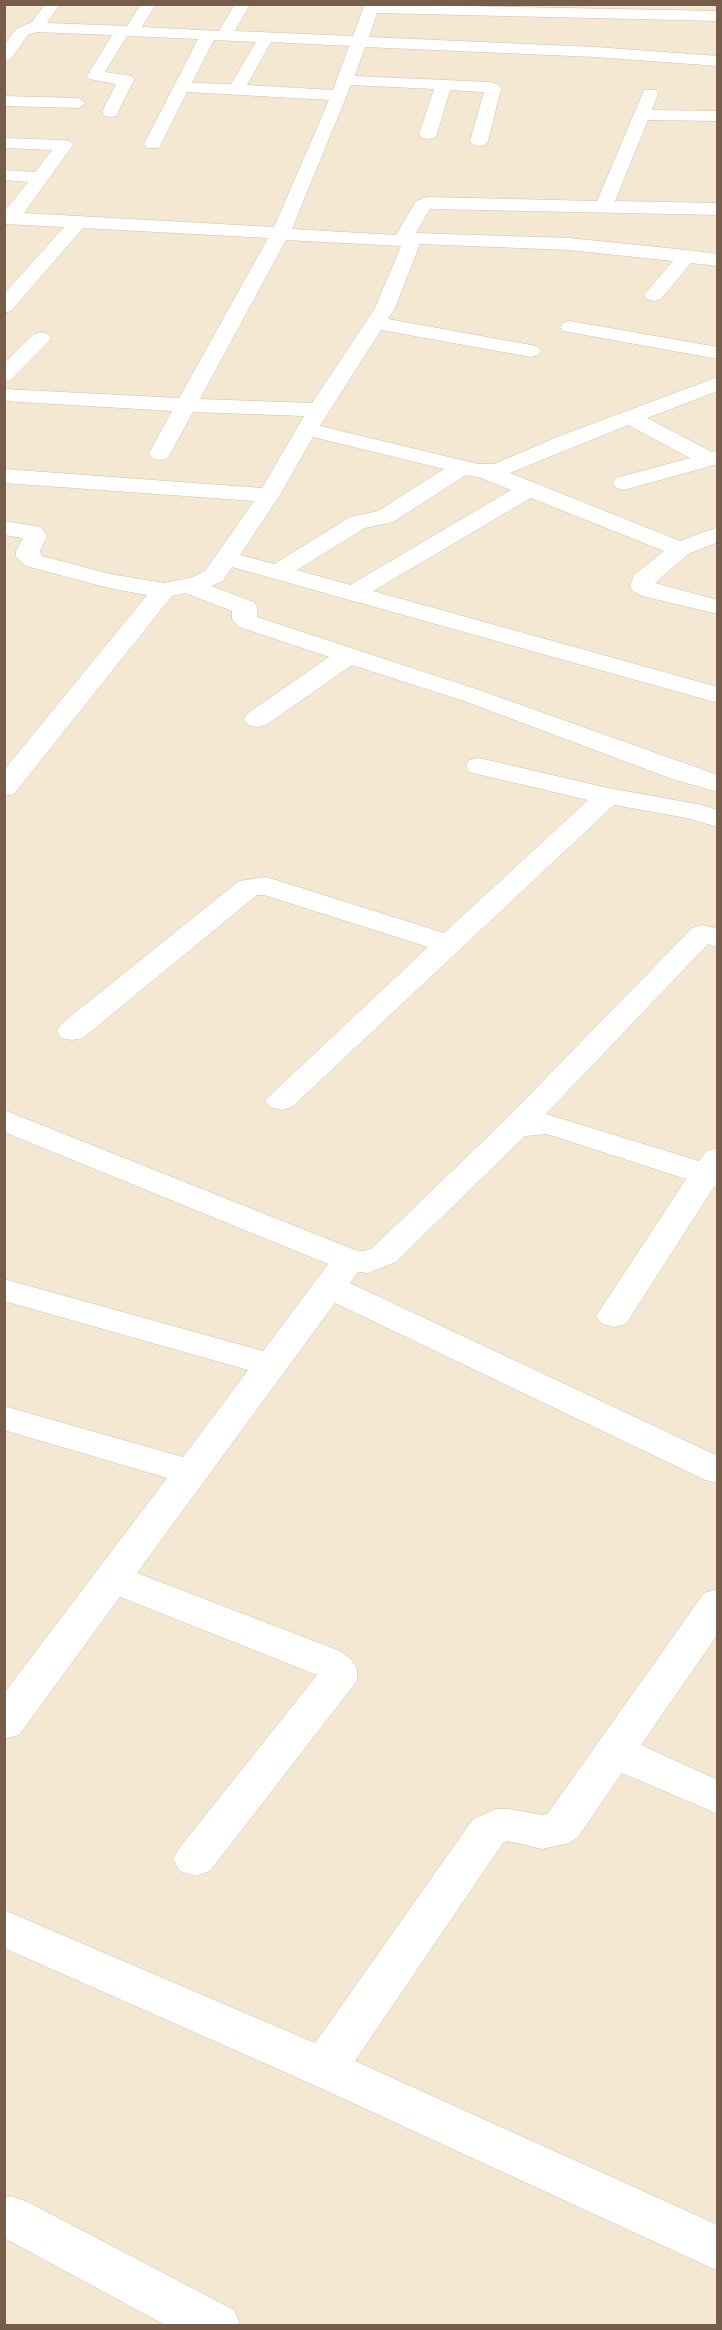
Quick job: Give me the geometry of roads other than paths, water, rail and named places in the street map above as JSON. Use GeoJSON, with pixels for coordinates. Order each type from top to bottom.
{"type":"FeatureCollection","features":[{"type":"Feature","properties":{"kind":"street"},"geometry":{"type":"LineString","coordinates":[[4,57],[22,32],[35,26],[53,4]]}},
{"type":"Feature","properties":{"kind":"street"},"geometry":{"type":"LineString","coordinates":[[110,112],[126,80],[95,76],[149,4]]}},
{"type":"Feature","properties":{"kind":"street"},"geometry":{"type":"LineString","coordinates":[[153,144],[182,87],[216,36],[243,4]]}},
{"type":"Feature","properties":{"kind":"street"},"geometry":{"type":"LineString","coordinates":[[160,453],[281,234],[342,87],[372,6],[717,15]]}},
{"type":"Feature","properties":{"kind":"street"},"geometry":{"type":"LineString","coordinates":[[4,25],[595,52],[717,61]]}},
{"type":"Feature","properties":{"kind":"street"},"geometry":{"type":"LineString","coordinates":[[236,90],[266,38]]}},
{"type":"Feature","properties":{"kind":"street"},"geometry":{"type":"LineString","coordinates":[[182,87],[236,90],[444,84],[485,86],[493,89],[479,141]]}},
{"type":"Feature","properties":{"kind":"street"},"geometry":{"type":"LineString","coordinates":[[429,134],[444,84]]}},
{"type":"Feature","properties":{"kind":"street"},"geometry":{"type":"LineString","coordinates":[[604,206],[650,94]]}},
{"type":"Feature","properties":{"kind":"street"},"geometry":{"type":"LineString","coordinates":[[4,101],[78,103]]}},
{"type":"Feature","properties":{"kind":"street"},"geometry":{"type":"LineString","coordinates":[[641,115],[717,116]]}},
{"type":"Feature","properties":{"kind":"street"},"geometry":{"type":"LineString","coordinates":[[4,142],[64,145],[8,218]]}},
{"type":"Feature","properties":{"kind":"street"},"geometry":{"type":"LineString","coordinates":[[4,175],[41,177]]}},
{"type":"Feature","properties":{"kind":"street"},"geometry":{"type":"LineString","coordinates":[[403,239],[423,205],[427,203],[717,209]]}},
{"type":"Feature","properties":{"kind":"street"},"geometry":{"type":"LineString","coordinates":[[8,218],[281,234],[581,244],[717,261]]}},
{"type":"Feature","properties":{"kind":"street"},"geometry":{"type":"LineString","coordinates":[[4,307],[78,222]]}},
{"type":"Feature","properties":{"kind":"street"},"geometry":{"type":"LineString","coordinates":[[4,788],[176,588],[196,584],[213,576],[269,495],[313,419],[386,308],[411,244],[403,239]]}},
{"type":"Feature","properties":{"kind":"street"},"geometry":{"type":"LineString","coordinates":[[654,294],[687,256]]}},
{"type":"Feature","properties":{"kind":"street"},"geometry":{"type":"LineString","coordinates":[[375,323],[531,351]]}},
{"type":"Feature","properties":{"kind":"street"},"geometry":{"type":"LineString","coordinates":[[570,327],[717,353]]}},
{"type":"Feature","properties":{"kind":"street"},"geometry":{"type":"LineString","coordinates":[[4,376],[41,338]]}},
{"type":"Feature","properties":{"kind":"street"},"geometry":{"type":"LineString","coordinates":[[487,472],[497,471],[717,383]]}},
{"type":"Feature","properties":{"kind":"street"},"geometry":{"type":"LineString","coordinates":[[4,395],[188,404],[313,419],[464,467],[487,472],[680,549]]}},
{"type":"Feature","properties":{"kind":"street"},"geometry":{"type":"LineString","coordinates":[[629,417],[713,458]]}},
{"type":"Feature","properties":{"kind":"street"},"geometry":{"type":"LineString","coordinates":[[624,483],[713,458]]}},
{"type":"Feature","properties":{"kind":"street"},"geometry":{"type":"LineString","coordinates":[[277,572],[358,522],[385,517],[464,467]]}},
{"type":"Feature","properties":{"kind":"street"},"geometry":{"type":"LineString","coordinates":[[4,476],[269,495]]}},
{"type":"Feature","properties":{"kind":"street"},"geometry":{"type":"LineString","coordinates":[[355,592],[529,489]]}},
{"type":"Feature","properties":{"kind":"street"},"geometry":{"type":"LineString","coordinates":[[4,528],[33,532],[35,536],[28,551],[28,557],[34,561],[109,580],[176,588],[244,607],[244,619],[248,622],[473,696],[717,785],[705,815],[479,766]]}},
{"type":"Feature","properties":{"kind":"street"},"geometry":{"type":"LineString","coordinates":[[717,534],[680,549],[643,580],[642,586],[651,591],[717,608]]}},
{"type":"Feature","properties":{"kind":"street"},"geometry":{"type":"LineString","coordinates":[[226,558],[355,592],[717,695]]}},
{"type":"Feature","properties":{"kind":"street"},"geometry":{"type":"LineString","coordinates":[[257,719],[349,655]]}},
{"type":"Feature","properties":{"kind":"street"},"geometry":{"type":"LineString","coordinates":[[281,1100],[608,795]]}},
{"type":"Feature","properties":{"kind":"street"},"geometry":{"type":"LineString","coordinates":[[72,1031],[249,886],[266,886],[448,944]]}},
{"type":"Feature","properties":{"kind":"street"},"geometry":{"type":"LineString","coordinates":[[4,1724],[339,1274],[384,1255],[514,1129],[702,933],[717,938]]}},
{"type":"Feature","properties":{"kind":"street"},"geometry":{"type":"LineString","coordinates":[[6,1123],[339,1274],[717,1471]]}},
{"type":"Feature","properties":{"kind":"street"},"geometry":{"type":"LineString","coordinates":[[514,1129],[532,1124],[550,1124],[714,1170],[614,1316]]}},
{"type":"Feature","properties":{"kind":"street"},"geometry":{"type":"LineString","coordinates":[[4,1290],[272,1365]]}},
{"type":"Feature","properties":{"kind":"street"},"geometry":{"type":"LineString","coordinates":[[4,1418],[192,1472]]}},
{"type":"Feature","properties":{"kind":"street"},"geometry":{"type":"LineString","coordinates":[[114,1579],[326,1661],[337,1669],[337,1681],[195,1859]]}},
{"type":"Feature","properties":{"kind":"street"},"geometry":{"type":"LineString","coordinates":[[324,2068],[488,1831],[496,1826],[508,1825],[542,1832],[554,1831],[563,1825],[717,1603]]}},
{"type":"Feature","properties":{"kind":"street"},"geometry":{"type":"LineString","coordinates":[[614,1751],[717,1798]]}},
{"type":"Feature","properties":{"kind":"street"},"geometry":{"type":"LineString","coordinates":[[4,1928],[324,2068],[717,2248]]}},
{"type":"Feature","properties":{"kind":"street"},"geometry":{"type":"LineString","coordinates":[[11,2217],[216,2325]]}}]}
